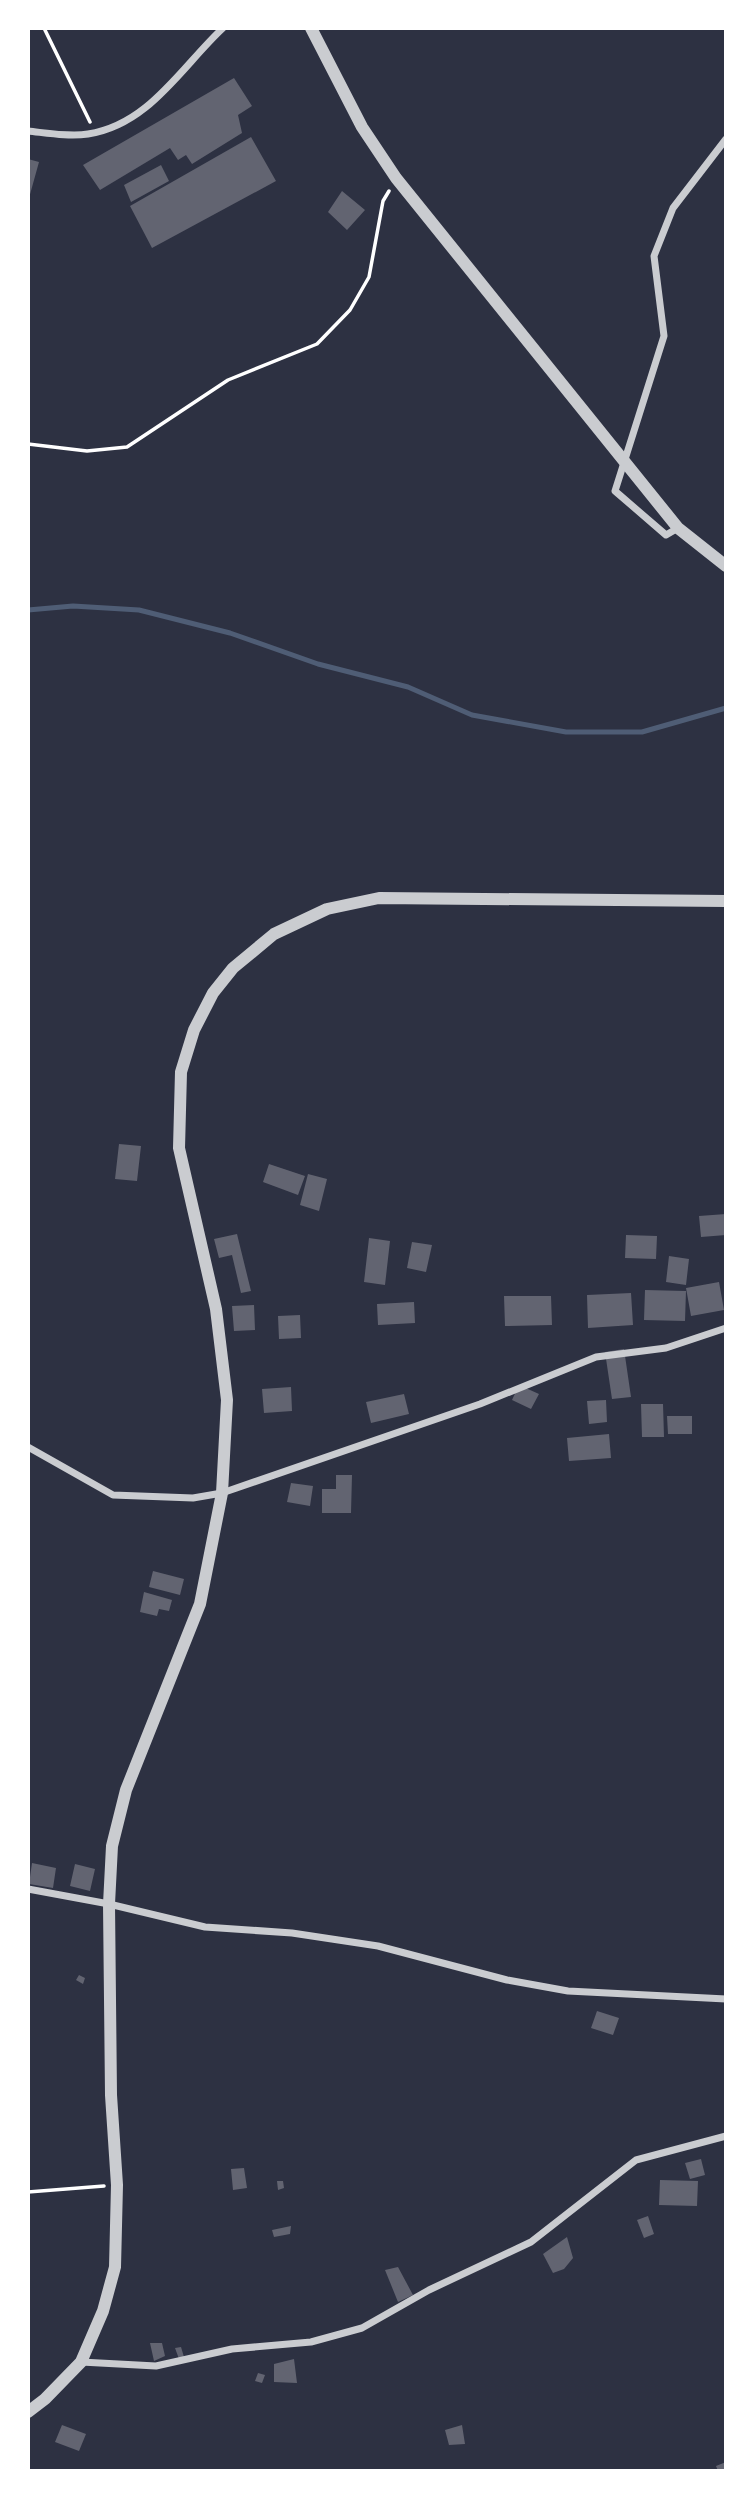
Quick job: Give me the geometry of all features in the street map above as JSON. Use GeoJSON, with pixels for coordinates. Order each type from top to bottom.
{"type":"FeatureCollection","features":[{"type":"Feature","properties":{"kind":"street"},"geometry":{"type":"LineString","coordinates":[[28,131],[86,135],[130,118],[171,87],[223,28]]}},
{"type":"Feature","properties":{"kind":"street"},"geometry":{"type":"LineString","coordinates":[[311,28],[362,127],[396,178],[678,528],[726,566]]}},
{"type":"Feature","properties":{"kind":"street"},"geometry":{"type":"LineString","coordinates":[[678,528],[666,535],[615,491],[664,336],[654,256],[673,208],[726,138]]}},
{"type":"Feature","properties":{"kind":"street"},"geometry":{"type":"LineString","coordinates":[[28,2412],[45,2399],[81,2362],[103,2311],[114,2267],[117,2185],[111,2095],[109,1903],[112,1846],[126,1790],[200,1604],[222,1493],[228,1400],[216,1309],[179,1148],[181,1072],[194,1030],[213,993],[233,968],[274,934],[327,909],[379,898],[726,901]]}},
{"type":"Feature","properties":{"kind":"street"},"geometry":{"type":"LineString","coordinates":[[28,1447],[113,1495],[193,1498],[222,1493],[480,1404],[596,1357],[666,1348],[726,1328]]}},
{"type":"Feature","properties":{"kind":"street"},"geometry":{"type":"LineString","coordinates":[[28,1889],[109,1903],[205,1927],[292,1933],[378,1946],[507,1980],[568,1991],[726,1999]]}},
{"type":"Feature","properties":{"kind":"street"},"geometry":{"type":"LineString","coordinates":[[81,2362],[156,2366],[232,2349],[311,2342],[362,2328],[429,2290],[531,2242],[636,2160],[726,2136]]}},
{"type":"Feature","properties":{"kind":"path"},"geometry":{"type":"LineString","coordinates":[[44,28],[95,133]]}},
{"type":"Feature","properties":{"kind":"path"},"geometry":{"type":"LineString","coordinates":[[28,444],[87,452],[127,447],[228,380],[317,344],[350,310],[369,277],[383,201],[396,178]]}},
{"type":"Feature","properties":{"kind":"path"},"geometry":{"type":"LineString","coordinates":[[28,2192],[117,2185]]}},
{"type":"Feature","properties":{"kind":"building"},"geometry":{"type":"Polygon","coordinates":[[[234,78],[252,106],[238,115],[242,133],[192,164],[186,155],[178,160],[170,148],[100,190],[83,165],[234,78]]]}},
{"type":"Feature","properties":{"kind":"building"},"geometry":{"type":"Polygon","coordinates":[[[251,137],[276,181],[152,248],[130,206],[251,137]]]}},
{"type":"Feature","properties":{"kind":"building"},"geometry":{"type":"Polygon","coordinates":[[[28,159],[39,162],[29,198],[28,198],[28,159]]]}},
{"type":"Feature","properties":{"kind":"building"},"geometry":{"type":"Polygon","coordinates":[[[161,165],[169,181],[131,202],[124,185],[161,165]]]}},
{"type":"Feature","properties":{"kind":"building"},"geometry":{"type":"Polygon","coordinates":[[[342,191],[365,210],[347,230],[328,212],[342,191]]]}},
{"type":"Feature","properties":{"kind":"building"},"geometry":{"type":"Polygon","coordinates":[[[119,1144],[141,1146],[137,1181],[115,1179],[119,1144]]]}},
{"type":"Feature","properties":{"kind":"building"},"geometry":{"type":"Polygon","coordinates":[[[269,1164],[305,1176],[298,1195],[263,1182],[269,1164]]]}},
{"type":"Feature","properties":{"kind":"building"},"geometry":{"type":"Polygon","coordinates":[[[308,1174],[327,1179],[319,1211],[300,1205],[308,1174]]]}},
{"type":"Feature","properties":{"kind":"building"},"geometry":{"type":"Polygon","coordinates":[[[726,1214],[726,1235],[701,1237],[699,1216],[726,1214]]]}},
{"type":"Feature","properties":{"kind":"building"},"geometry":{"type":"Polygon","coordinates":[[[237,1234],[251,1291],[241,1293],[232,1255],[219,1258],[214,1239],[237,1234]]]}},
{"type":"Feature","properties":{"kind":"building"},"geometry":{"type":"Polygon","coordinates":[[[626,1235],[657,1236],[656,1259],[625,1258],[626,1235]]]}},
{"type":"Feature","properties":{"kind":"building"},"geometry":{"type":"Polygon","coordinates":[[[369,1238],[390,1241],[385,1285],[364,1282],[369,1238]]]}},
{"type":"Feature","properties":{"kind":"building"},"geometry":{"type":"Polygon","coordinates":[[[412,1242],[432,1245],[426,1272],[407,1268],[412,1242]]]}},
{"type":"Feature","properties":{"kind":"building"},"geometry":{"type":"Polygon","coordinates":[[[669,1256],[689,1259],[686,1285],[666,1282],[669,1256]]]}},
{"type":"Feature","properties":{"kind":"building"},"geometry":{"type":"Polygon","coordinates":[[[719,1282],[724,1310],[691,1316],[686,1288],[719,1282]]]}},
{"type":"Feature","properties":{"kind":"building"},"geometry":{"type":"Polygon","coordinates":[[[645,1290],[686,1291],[685,1321],[644,1320],[645,1290]]]}},
{"type":"Feature","properties":{"kind":"building"},"geometry":{"type":"Polygon","coordinates":[[[631,1293],[633,1325],[588,1328],[587,1295],[631,1293]]]}},
{"type":"Feature","properties":{"kind":"building"},"geometry":{"type":"Polygon","coordinates":[[[504,1296],[551,1296],[552,1325],[505,1326],[504,1296]]]}},
{"type":"Feature","properties":{"kind":"building"},"geometry":{"type":"Polygon","coordinates":[[[414,1302],[415,1323],[378,1325],[377,1304],[414,1302]]]}},
{"type":"Feature","properties":{"kind":"building"},"geometry":{"type":"Polygon","coordinates":[[[254,1305],[255,1330],[234,1331],[232,1306],[254,1305]]]}},
{"type":"Feature","properties":{"kind":"building"},"geometry":{"type":"Polygon","coordinates":[[[300,1315],[301,1338],[279,1339],[278,1316],[300,1315]]]}},
{"type":"Feature","properties":{"kind":"building"},"geometry":{"type":"Polygon","coordinates":[[[624,1349],[631,1397],[612,1399],[605,1352],[624,1349]]]}},
{"type":"Feature","properties":{"kind":"building"},"geometry":{"type":"Polygon","coordinates":[[[519,1385],[539,1394],[531,1409],[512,1400],[519,1385]]]}},
{"type":"Feature","properties":{"kind":"building"},"geometry":{"type":"Polygon","coordinates":[[[291,1387],[292,1411],[264,1413],[262,1389],[291,1387]]]}},
{"type":"Feature","properties":{"kind":"building"},"geometry":{"type":"Polygon","coordinates":[[[404,1394],[409,1414],[371,1423],[366,1402],[404,1394]]]}},
{"type":"Feature","properties":{"kind":"building"},"geometry":{"type":"Polygon","coordinates":[[[606,1400],[607,1422],[589,1424],[587,1401],[606,1400]]]}},
{"type":"Feature","properties":{"kind":"building"},"geometry":{"type":"Polygon","coordinates":[[[641,1404],[663,1404],[664,1437],[642,1437],[641,1404]]]}},
{"type":"Feature","properties":{"kind":"building"},"geometry":{"type":"Polygon","coordinates":[[[667,1416],[692,1416],[692,1434],[668,1434],[667,1416]]]}},
{"type":"Feature","properties":{"kind":"building"},"geometry":{"type":"Polygon","coordinates":[[[609,1434],[611,1458],[569,1461],[567,1438],[609,1434]]]}},
{"type":"Feature","properties":{"kind":"building"},"geometry":{"type":"Polygon","coordinates":[[[336,1475],[352,1475],[351,1513],[322,1513],[322,1489],[336,1489],[336,1475]]]}},
{"type":"Feature","properties":{"kind":"building"},"geometry":{"type":"Polygon","coordinates":[[[291,1483],[313,1486],[310,1506],[287,1502],[291,1483]]]}},
{"type":"Feature","properties":{"kind":"building"},"geometry":{"type":"Polygon","coordinates":[[[153,1571],[184,1579],[180,1595],[149,1587],[153,1571]]]}},
{"type":"Feature","properties":{"kind":"building"},"geometry":{"type":"Polygon","coordinates":[[[144,1592],[172,1600],[169,1611],[159,1609],[157,1616],[140,1612],[144,1592]]]}},
{"type":"Feature","properties":{"kind":"building"},"geometry":{"type":"Polygon","coordinates":[[[32,1863],[56,1868],[53,1888],[29,1884],[32,1863]]]}},
{"type":"Feature","properties":{"kind":"building"},"geometry":{"type":"Polygon","coordinates":[[[75,1864],[95,1869],[90,1891],[70,1886],[75,1864]]]}},
{"type":"Feature","properties":{"kind":"building"},"geometry":{"type":"Polygon","coordinates":[[[79,1975],[85,1978],[83,1984],[76,1980],[79,1975]]]}},
{"type":"Feature","properties":{"kind":"building"},"geometry":{"type":"Polygon","coordinates":[[[597,2011],[619,2018],[613,2035],[591,2028],[597,2011]]]}},
{"type":"Feature","properties":{"kind":"building"},"geometry":{"type":"Polygon","coordinates":[[[701,2159],[705,2175],[690,2179],[685,2163],[701,2159]]]}},
{"type":"Feature","properties":{"kind":"building"},"geometry":{"type":"Polygon","coordinates":[[[244,2168],[247,2188],[233,2190],[231,2169],[244,2168]]]}},
{"type":"Feature","properties":{"kind":"building"},"geometry":{"type":"Polygon","coordinates":[[[660,2180],[698,2181],[697,2206],[659,2205],[660,2180]]]}},
{"type":"Feature","properties":{"kind":"building"},"geometry":{"type":"Polygon","coordinates":[[[277,2181],[283,2181],[284,2188],[278,2190],[277,2181]]]}},
{"type":"Feature","properties":{"kind":"building"},"geometry":{"type":"Polygon","coordinates":[[[648,2216],[654,2234],[644,2238],[637,2220],[648,2216]]]}},
{"type":"Feature","properties":{"kind":"building"},"geometry":{"type":"Polygon","coordinates":[[[291,2226],[290,2234],[274,2237],[272,2230],[291,2226]]]}},
{"type":"Feature","properties":{"kind":"building"},"geometry":{"type":"Polygon","coordinates":[[[567,2237],[573,2258],[564,2269],[553,2273],[543,2254],[567,2237]]]}},
{"type":"Feature","properties":{"kind":"building"},"geometry":{"type":"Polygon","coordinates":[[[398,2267],[413,2295],[398,2302],[385,2270],[398,2267]]]}},
{"type":"Feature","properties":{"kind":"building"},"geometry":{"type":"Polygon","coordinates":[[[150,2343],[162,2343],[165,2356],[154,2361],[150,2343]]]}},
{"type":"Feature","properties":{"kind":"building"},"geometry":{"type":"Polygon","coordinates":[[[181,2347],[184,2357],[179,2359],[175,2348],[181,2347]]]}},
{"type":"Feature","properties":{"kind":"building"},"geometry":{"type":"Polygon","coordinates":[[[294,2359],[297,2383],[274,2382],[274,2364],[294,2359]]]}},
{"type":"Feature","properties":{"kind":"building"},"geometry":{"type":"Polygon","coordinates":[[[258,2373],[265,2375],[262,2383],[255,2381],[258,2373]]]}},
{"type":"Feature","properties":{"kind":"building"},"geometry":{"type":"Polygon","coordinates":[[[62,2425],[86,2434],[79,2451],[55,2442],[62,2425]]]}},
{"type":"Feature","properties":{"kind":"building"},"geometry":{"type":"Polygon","coordinates":[[[462,2425],[465,2444],[449,2445],[445,2430],[462,2425]]]}},
{"type":"Feature","properties":{"kind":"building"},"geometry":{"type":"Polygon","coordinates":[[[726,2462],[726,2471],[718,2471],[716,2466],[726,2462]]]}},
{"type":"Feature","properties":{"kind":"waterway"},"geometry":{"type":"LineString","coordinates":[[28,610],[73,606],[139,610],[230,633],[318,664],[408,687],[472,715],[566,732],[642,732],[726,708]]}}]}
